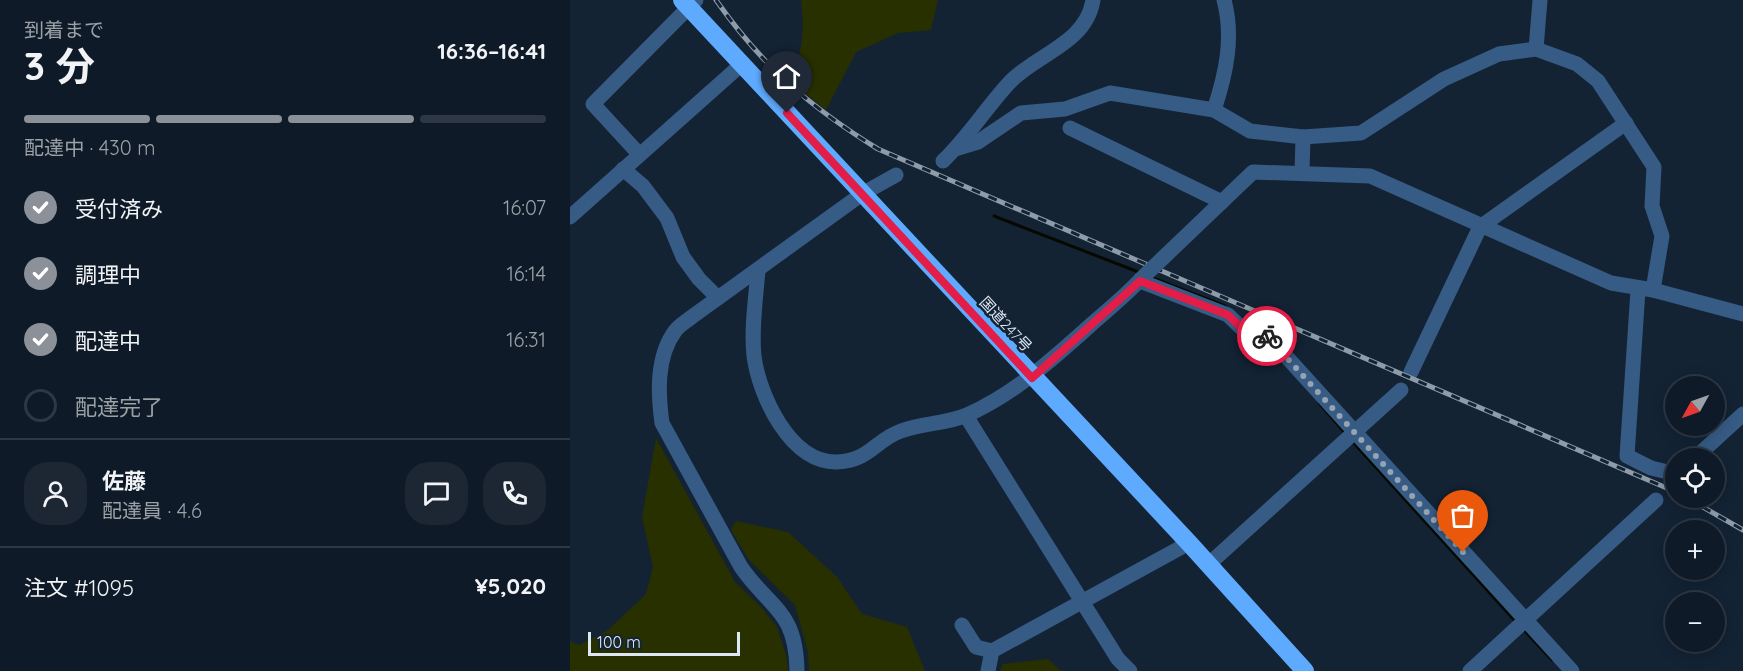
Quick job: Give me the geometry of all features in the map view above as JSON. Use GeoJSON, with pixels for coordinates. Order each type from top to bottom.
{"type":"FeatureCollection","features":[{"type":"Feature","properties":{"kind":"highway","name":"国道247号"},"geometry":{"type":"LineString","coordinates":[[689,2],[742,64],[1032,378],[1209,564],[1305,671]]}},
{"type":"Feature","properties":{"kind":"street"},"geometry":{"type":"LineString","coordinates":[[942,161],[955,149],[1011,81],[1069,40],[1091,13],[1093,0]]}},
{"type":"Feature","properties":{"kind":"street"},"geometry":{"type":"LineString","coordinates":[[1214,110],[1224,79],[1230,22],[1224,0]]}},
{"type":"Feature","properties":{"kind":"street"},"geometry":{"type":"LineString","coordinates":[[1536,49],[1540,0]]}},
{"type":"Feature","properties":{"kind":"street"},"geometry":{"type":"LineString","coordinates":[[639,154],[593,104],[689,2]]}},
{"type":"Feature","properties":{"kind":"street"},"geometry":{"type":"LineString","coordinates":[[955,149],[978,142],[1022,113],[1065,109],[1110,93],[1214,110],[1250,130],[1303,137],[1361,133],[1444,78],[1499,54],[1536,49],[1577,64],[1591,75],[1654,167],[1652,206],[1662,236],[1645,290],[1627,456],[1651,468],[1665,471]]}},
{"type":"Feature","properties":{"kind":"street"},"geometry":{"type":"LineString","coordinates":[[570,217],[742,64]]}},
{"type":"Feature","properties":{"kind":"street"},"geometry":{"type":"LineString","coordinates":[[1411,372],[1480,226],[1626,123]]}},
{"type":"Feature","properties":{"kind":"street"},"geometry":{"type":"LineString","coordinates":[[1070,129],[1222,202]]}},
{"type":"Feature","properties":{"kind":"street"},"geometry":{"type":"LineString","coordinates":[[1302,173],[1303,137]]}},
{"type":"Feature","properties":{"kind":"street"},"geometry":{"type":"LineString","coordinates":[[623,169],[643,186],[667,218],[683,256],[699,279],[718,298]]}},
{"type":"Feature","properties":{"kind":"street"},"geometry":{"type":"LineString","coordinates":[[758,270],[754,345],[760,382],[779,422],[801,450],[817,459],[836,462],[862,458],[899,431],[966,416],[1032,378],[1140,280],[1253,172],[1370,176],[1611,283],[1741,311]]}},
{"type":"Feature","properties":{"kind":"street"},"geometry":{"type":"LineString","coordinates":[[797,671],[797,648],[787,619],[754,585],[741,567],[662,423],[658,398],[663,357],[675,331],[862,194],[896,175]]}},
{"type":"Feature","properties":{"kind":"street"},"geometry":{"type":"LineString","coordinates":[[1140,280],[1228,315],[1260,336],[1521,624],[1572,671]]}},
{"type":"Feature","properties":{"kind":"street"},"geometry":{"type":"LineString","coordinates":[[1209,564],[1401,390]]}},
{"type":"Feature","properties":{"kind":"street"},"geometry":{"type":"LineString","coordinates":[[1706,448],[1743,414]]}},
{"type":"Feature","properties":{"kind":"street"},"geometry":{"type":"LineString","coordinates":[[966,416],[1118,659],[1130,671]]}},
{"type":"Feature","properties":{"kind":"street"},"geometry":{"type":"LineString","coordinates":[[1470,671],[1656,500]]}},
{"type":"Feature","properties":{"kind":"street"},"geometry":{"type":"LineString","coordinates":[[962,625],[975,647],[992,651],[1189,543]]}},
{"type":"Feature","properties":{"kind":"street"},"geometry":{"type":"LineString","coordinates":[[988,671],[992,651]]}},
{"type":"Feature","properties":{"kind":"green space"},"geometry":{"type":"Polygon","coordinates":[[[801,0],[938,0],[931,30],[898,33],[856,52],[826,110],[791,82],[802,42],[801,0]]]}},
{"type":"Feature","properties":{"kind":"green space"},"geometry":{"type":"Polygon","coordinates":[[[656,438],[735,582],[761,607],[777,627],[787,658],[788,671],[570,671],[570,641],[579,645],[608,630],[646,594],[653,567],[642,517],[656,438]]]}},
{"type":"Feature","properties":{"kind":"green space"},"geometry":{"type":"Polygon","coordinates":[[[736,521],[788,532],[837,577],[862,614],[907,627],[925,671],[809,671],[808,652],[795,605],[749,560],[731,530],[736,521]]]}},
{"type":"Feature","properties":{"kind":"green space"},"geometry":{"type":"Polygon","coordinates":[[[1048,659],[1061,671],[1000,671],[1003,664],[1048,659]]]}},
{"type":"Feature","properties":{"kind":"waterway"},"geometry":{"type":"LineString","coordinates":[[994,216],[1141,273]]}},
{"type":"Feature","properties":{"kind":"waterway"},"geometry":{"type":"LineString","coordinates":[[1150,277],[1225,306]]}},
{"type":"Feature","properties":{"kind":"waterway"},"geometry":{"type":"LineString","coordinates":[[1242,319],[1255,331]]}},
{"type":"Feature","properties":{"kind":"waterway"},"geometry":{"type":"LineString","coordinates":[[1319,403],[1346,434]]}},
{"type":"Feature","properties":{"kind":"waterway"},"geometry":{"type":"LineString","coordinates":[[1352,441],[1517,623]]}},
{"type":"Feature","properties":{"kind":"waterway"},"geometry":{"type":"LineString","coordinates":[[1524,630],[1552,660]]}},
{"type":"Feature","properties":{"kind":"railway"},"geometry":{"type":"LineString","coordinates":[[716,0],[751,45],[789,84],[830,117],[878,149],[1665,487]]}},
{"type":"Feature","properties":{"kind":"railway"},"geometry":{"type":"LineString","coordinates":[[1704,508],[1743,530]]}},
{"type":"Feature","properties":{"kind":"way so far"},"geometry":{"type":"LineString","coordinates":[[1267,336],[1463,552]]}},
{"type":"Feature","properties":{"kind":"route"},"geometry":{"type":"LineString","coordinates":[[787,113],[1032,378],[1140,281],[1228,315],[1255,341],[1264,332],[1267,336]]}}]}
